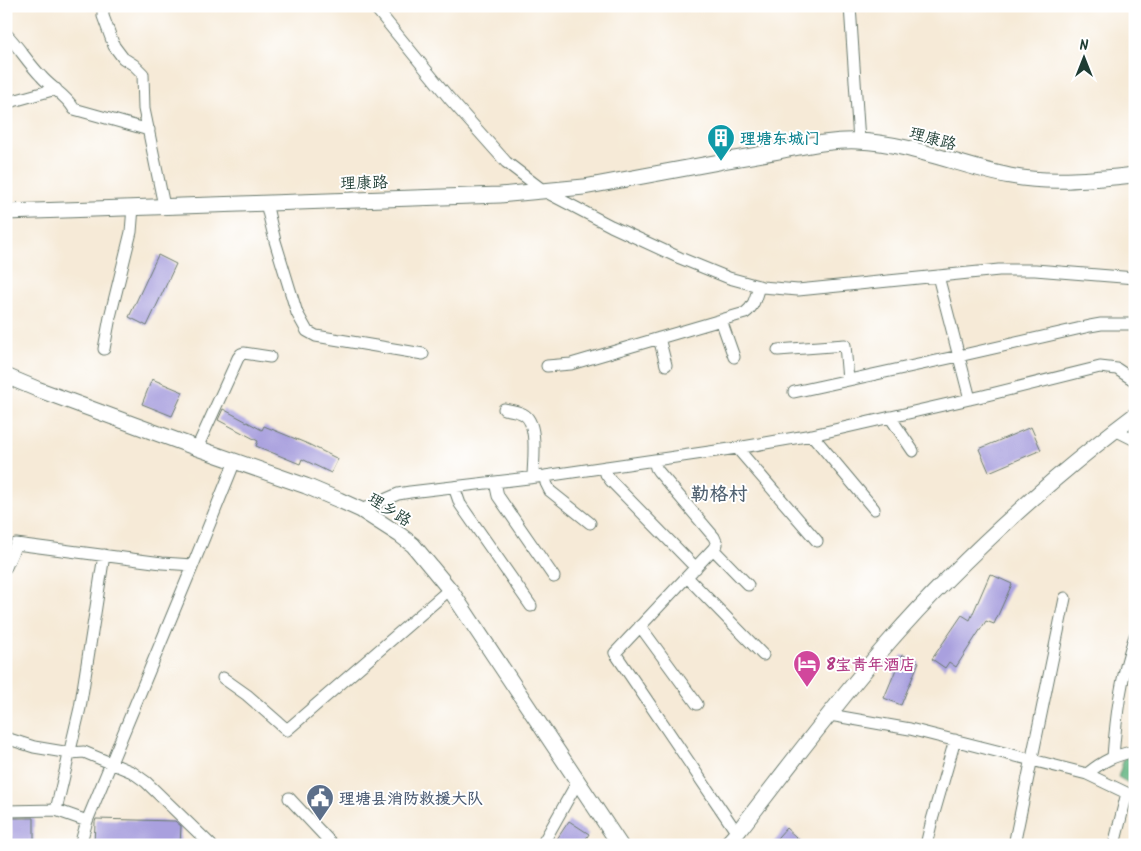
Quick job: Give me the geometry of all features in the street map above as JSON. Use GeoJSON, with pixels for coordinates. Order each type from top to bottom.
{"type":"FeatureCollection","features":[{"type":"Feature","properties":{"kind":"main road","name":"理康路"},"geometry":{"type":"LineString","coordinates":[[6,212],[500,195],[584,187],[836,141],[886,144],[992,172],[1030,179],[1086,179],[1135,175]]}},
{"type":"Feature","properties":{"kind":"main road","name":"理乡路"},"geometry":{"type":"LineString","coordinates":[[6,376],[36,389],[306,486],[360,510],[385,524],[413,545],[450,589],[620,845]]}},
{"type":"Feature","properties":{"kind":"main road"},"geometry":{"type":"LineString","coordinates":[[726,845],[888,643],[957,568],[1036,495],[1102,440],[1135,416]]}},
{"type":"Feature","properties":{"kind":"street"},"geometry":{"type":"LineString","coordinates":[[103,6],[103,16],[114,46],[123,58],[134,64],[143,74],[144,108],[164,206]]}},
{"type":"Feature","properties":{"kind":"street"},"geometry":{"type":"LineString","coordinates":[[374,6],[438,84],[506,162],[544,191],[611,226],[729,278],[759,286],[798,290],[1020,269],[1135,278]]}},
{"type":"Feature","properties":{"kind":"street"},"geometry":{"type":"LineString","coordinates":[[850,6],[859,141]]}},
{"type":"Feature","properties":{"kind":"street"},"geometry":{"type":"LineString","coordinates":[[8,38],[42,78],[56,89],[74,109],[148,130]]}},
{"type":"Feature","properties":{"kind":"street"},"geometry":{"type":"LineString","coordinates":[[6,103],[56,89]]}},
{"type":"Feature","properties":{"kind":"street"},"geometry":{"type":"LineString","coordinates":[[266,203],[275,241],[297,313],[307,331],[316,336],[423,354]]}},
{"type":"Feature","properties":{"kind":"street"},"geometry":{"type":"LineString","coordinates":[[104,350],[110,317],[131,232],[133,207]]}},
{"type":"Feature","properties":{"kind":"street"},"geometry":{"type":"LineString","coordinates":[[938,276],[970,399]]}},
{"type":"Feature","properties":{"kind":"street"},"geometry":{"type":"LineString","coordinates":[[548,366],[571,364],[745,313],[753,304],[759,286]]}},
{"type":"Feature","properties":{"kind":"street"},"geometry":{"type":"LineString","coordinates":[[721,320],[734,357]]}},
{"type":"Feature","properties":{"kind":"street"},"geometry":{"type":"LineString","coordinates":[[794,392],[1090,326],[1101,324],[1135,324]]}},
{"type":"Feature","properties":{"kind":"street"},"geometry":{"type":"LineString","coordinates":[[659,338],[666,365]]}},
{"type":"Feature","properties":{"kind":"street"},"geometry":{"type":"LineString","coordinates":[[778,350],[845,345],[848,380]]}},
{"type":"Feature","properties":{"kind":"street"},"geometry":{"type":"LineString","coordinates":[[197,448],[238,358],[244,353],[270,357]]}},
{"type":"Feature","properties":{"kind":"street"},"geometry":{"type":"LineString","coordinates":[[360,510],[398,494],[605,467],[812,435],[1100,367],[1117,369],[1135,381]]}},
{"type":"Feature","properties":{"kind":"street"},"geometry":{"type":"LineString","coordinates":[[504,409],[522,413],[530,420],[539,476],[546,483],[550,491],[590,523]]}},
{"type":"Feature","properties":{"kind":"street"},"geometry":{"type":"LineString","coordinates":[[890,417],[913,452]]}},
{"type":"Feature","properties":{"kind":"street"},"geometry":{"type":"LineString","coordinates":[[1115,430],[1135,440]]}},
{"type":"Feature","properties":{"kind":"street"},"geometry":{"type":"LineString","coordinates":[[812,435],[874,509]]}},
{"type":"Feature","properties":{"kind":"street"},"geometry":{"type":"LineString","coordinates":[[737,448],[817,541]]}},
{"type":"Feature","properties":{"kind":"street"},"geometry":{"type":"LineString","coordinates":[[654,460],[658,471],[716,540],[717,544],[615,653],[737,833]]}},
{"type":"Feature","properties":{"kind":"street"},"geometry":{"type":"LineString","coordinates":[[80,845],[87,821],[235,461]]}},
{"type":"Feature","properties":{"kind":"street"},"geometry":{"type":"LineString","coordinates":[[605,467],[606,474],[611,481],[696,568]]}},
{"type":"Feature","properties":{"kind":"street"},"geometry":{"type":"LineString","coordinates":[[494,482],[498,496],[554,577]]}},
{"type":"Feature","properties":{"kind":"street"},"geometry":{"type":"LineString","coordinates":[[454,487],[460,504],[531,606]]}},
{"type":"Feature","properties":{"kind":"street"},"geometry":{"type":"LineString","coordinates":[[6,567],[16,544],[162,563],[193,564]]}},
{"type":"Feature","properties":{"kind":"street"},"geometry":{"type":"LineString","coordinates":[[713,549],[748,585]]}},
{"type":"Feature","properties":{"kind":"street"},"geometry":{"type":"LineString","coordinates":[[56,810],[80,708],[104,555]]}},
{"type":"Feature","properties":{"kind":"street"},"geometry":{"type":"LineString","coordinates":[[687,577],[763,655]]}},
{"type":"Feature","properties":{"kind":"street"},"geometry":{"type":"LineString","coordinates":[[222,678],[247,695],[287,730],[450,589]]}},
{"type":"Feature","properties":{"kind":"street"},"geometry":{"type":"LineString","coordinates":[[1014,845],[1065,598]]}},
{"type":"Feature","properties":{"kind":"street"},"geometry":{"type":"LineString","coordinates":[[640,626],[697,704]]}},
{"type":"Feature","properties":{"kind":"street"},"geometry":{"type":"LineString","coordinates":[[1113,757],[1115,722],[1129,652],[1135,636]]}},
{"type":"Feature","properties":{"kind":"street"},"geometry":{"type":"LineString","coordinates":[[830,715],[910,729],[1088,774],[1131,795],[1114,845]]}},
{"type":"Feature","properties":{"kind":"street"},"geometry":{"type":"LineString","coordinates":[[6,738],[34,747],[84,752],[132,772],[146,782],[211,845]]}},
{"type":"Feature","properties":{"kind":"street"},"geometry":{"type":"LineString","coordinates":[[926,845],[955,740]]}},
{"type":"Feature","properties":{"kind":"street"},"geometry":{"type":"LineString","coordinates":[[1088,774],[1101,763],[1113,757],[1135,751]]}},
{"type":"Feature","properties":{"kind":"street"},"geometry":{"type":"LineString","coordinates":[[542,845],[578,781]]}},
{"type":"Feature","properties":{"kind":"street"},"geometry":{"type":"LineString","coordinates":[[290,798],[333,845]]}},
{"type":"Feature","properties":{"kind":"street"},"geometry":{"type":"LineString","coordinates":[[6,811],[56,810],[87,821]]}},
{"type":"Feature","properties":{"kind":"green space"},"geometry":{"type":"Polygon","coordinates":[[[1135,755],[1135,787],[1118,777],[1124,758],[1135,755]]]}},
{"type":"Feature","properties":{"kind":"building"},"geometry":{"type":"Polygon","coordinates":[[[158,255],[176,264],[147,326],[129,317],[158,255]]]}},
{"type":"Feature","properties":{"kind":"building"},"geometry":{"type":"Polygon","coordinates":[[[152,379],[183,392],[172,416],[142,404],[152,379]]]}},
{"type":"Feature","properties":{"kind":"building"},"geometry":{"type":"Polygon","coordinates":[[[223,409],[262,430],[264,426],[338,459],[331,473],[302,459],[300,464],[256,446],[258,441],[218,420],[223,409]]]}},
{"type":"Feature","properties":{"kind":"building"},"geometry":{"type":"Polygon","coordinates":[[[1031,427],[1041,450],[989,472],[979,449],[1031,427]]]}},
{"type":"Feature","properties":{"kind":"building"},"geometry":{"type":"Polygon","coordinates":[[[990,574],[1012,584],[994,624],[986,621],[956,667],[949,662],[945,668],[932,659],[962,615],[970,620],[990,574]]]}},
{"type":"Feature","properties":{"kind":"building"},"geometry":{"type":"Polygon","coordinates":[[[902,655],[919,662],[901,705],[884,698],[902,655]]]}},
{"type":"Feature","properties":{"kind":"building"},"geometry":{"type":"Polygon","coordinates":[[[11,818],[34,818],[34,845],[12,845],[11,818]]]}},
{"type":"Feature","properties":{"kind":"building"},"geometry":{"type":"Polygon","coordinates":[[[96,819],[175,821],[181,826],[180,845],[94,845],[96,819]]]}},
{"type":"Feature","properties":{"kind":"building"},"geometry":{"type":"Polygon","coordinates":[[[569,821],[589,834],[582,845],[553,845],[569,821]]]}},
{"type":"Feature","properties":{"kind":"building"},"geometry":{"type":"Polygon","coordinates":[[[786,828],[805,845],[771,845],[786,828]]]}},
{"type":"Feature","properties":{"kind":"place","name":"理塘东城门"},"geometry":{"type":"Point","coordinates":[721,162]}},
{"type":"Feature","properties":{"kind":"place","name":"8宝青年酒店"},"geometry":{"type":"Point","coordinates":[807,688]}},
{"type":"Feature","properties":{"kind":"place","name":"理塘县消防救援大队"},"geometry":{"type":"Point","coordinates":[320,822]}},
{"type":"Feature","properties":{"kind":"district","name":"勒格村"},"geometry":{"type":"Point","coordinates":[719,493]}}]}
